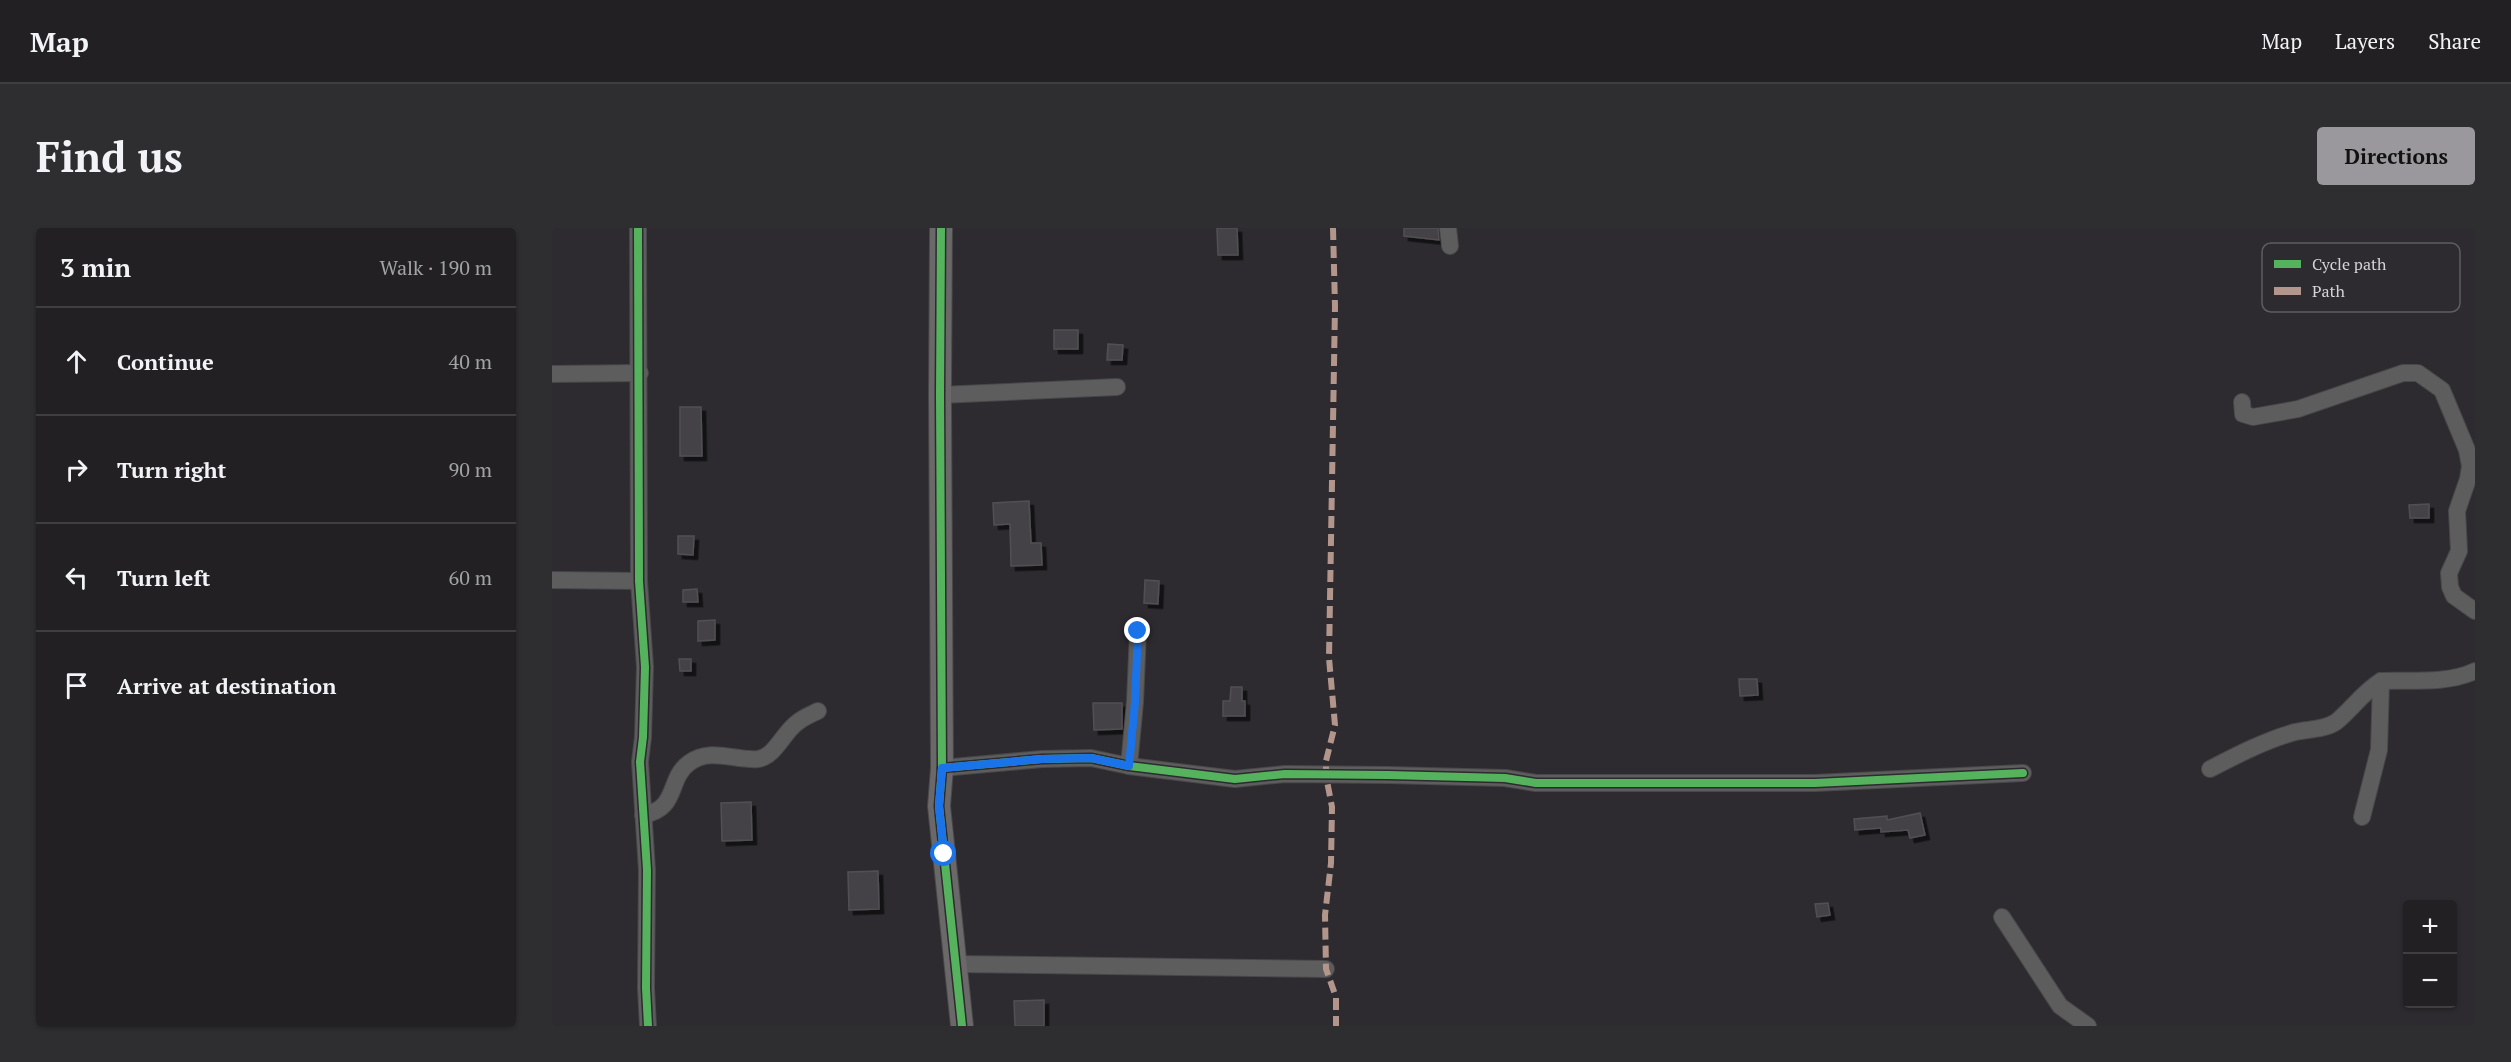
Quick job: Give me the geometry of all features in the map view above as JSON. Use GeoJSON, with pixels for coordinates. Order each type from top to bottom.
{"type":"FeatureCollection","features":[{"type":"Feature","properties":{"kind":"street"},"geometry":{"type":"LineString","coordinates":[[638,228],[639,580],[645,667],[640,762],[647,870],[648,1026]]}},
{"type":"Feature","properties":{"kind":"street"},"geometry":{"type":"LineString","coordinates":[[941,228],[942,768],[939,806],[962,1026]]}},
{"type":"Feature","properties":{"kind":"street"},"geometry":{"type":"LineString","coordinates":[[1448,228],[1449,246]]}},
{"type":"Feature","properties":{"kind":"street"},"geometry":{"type":"LineString","coordinates":[[552,374],[640,373]]}},
{"type":"Feature","properties":{"kind":"street"},"geometry":{"type":"LineString","coordinates":[[2242,402],[2243,414],[2253,417],[2298,409],[2403,374],[2418,374],[2442,390],[2467,450],[2470,466],[2457,512],[2459,551],[2449,573],[2450,587],[2454,596],[2475,612]]}},
{"type":"Feature","properties":{"kind":"street"},"geometry":{"type":"LineString","coordinates":[[940,395],[1117,387]]}},
{"type":"Feature","properties":{"kind":"street"},"geometry":{"type":"LineString","coordinates":[[552,580],[639,580]]}},
{"type":"Feature","properties":{"kind":"street"},"geometry":{"type":"LineString","coordinates":[[1129,766],[1138,631]]}},
{"type":"Feature","properties":{"kind":"street"},"geometry":{"type":"LineString","coordinates":[[2210,769],[2274,740],[2335,722],[2371,687],[2381,681],[2466,676],[2475,671]]}},
{"type":"Feature","properties":{"kind":"street"},"geometry":{"type":"LineString","coordinates":[[2362,817],[2379,750],[2381,681]]}},
{"type":"Feature","properties":{"kind":"street"},"geometry":{"type":"LineString","coordinates":[[643,815],[656,813],[663,807],[687,764],[698,757],[716,755],[759,759],[769,754],[796,723],[818,711]]}},
{"type":"Feature","properties":{"kind":"street"},"geometry":{"type":"LineString","coordinates":[[942,768],[1042,759],[1091,758],[1129,766],[1235,779],[1285,774],[1388,775],[1505,778],[1536,783],[1815,783],[2023,773]]}},
{"type":"Feature","properties":{"kind":"street"},"geometry":{"type":"LineString","coordinates":[[2002,917],[2060,1006],[2088,1026]]}},
{"type":"Feature","properties":{"kind":"street"},"geometry":{"type":"LineString","coordinates":[[955,964],[1326,969]]}},
{"type":"Feature","properties":{"kind":"building"},"geometry":{"type":"Polygon","coordinates":[[[1217,228],[1237,228],[1238,255],[1218,255],[1217,228]]]}},
{"type":"Feature","properties":{"kind":"building"},"geometry":{"type":"Polygon","coordinates":[[[1404,228],[1438,228],[1439,240],[1404,236],[1404,228]]]}},
{"type":"Feature","properties":{"kind":"building"},"geometry":{"type":"Polygon","coordinates":[[[1054,330],[1078,330],[1078,349],[1054,349],[1054,330]]]}},
{"type":"Feature","properties":{"kind":"building"},"geometry":{"type":"Polygon","coordinates":[[[1108,344],[1123,345],[1122,360],[1107,360],[1108,344]]]}},
{"type":"Feature","properties":{"kind":"building"},"geometry":{"type":"Polygon","coordinates":[[[680,407],[701,407],[702,456],[680,456],[680,407]]]}},
{"type":"Feature","properties":{"kind":"building"},"geometry":{"type":"Polygon","coordinates":[[[1029,501],[1031,543],[1041,543],[1042,565],[1011,566],[1010,524],[994,525],[993,503],[1029,501]]]}},
{"type":"Feature","properties":{"kind":"building"},"geometry":{"type":"Polygon","coordinates":[[[2429,504],[2429,518],[2410,518],[2409,505],[2429,504]]]}},
{"type":"Feature","properties":{"kind":"building"},"geometry":{"type":"Polygon","coordinates":[[[678,536],[694,536],[693,555],[678,554],[678,536]]]}},
{"type":"Feature","properties":{"kind":"building"},"geometry":{"type":"Polygon","coordinates":[[[1145,580],[1159,581],[1158,604],[1144,603],[1145,580]]]}},
{"type":"Feature","properties":{"kind":"building"},"geometry":{"type":"Polygon","coordinates":[[[697,589],[698,602],[683,602],[683,590],[697,589]]]}},
{"type":"Feature","properties":{"kind":"building"},"geometry":{"type":"Polygon","coordinates":[[[715,620],[715,640],[698,641],[698,621],[715,620]]]}},
{"type":"Feature","properties":{"kind":"building"},"geometry":{"type":"Polygon","coordinates":[[[679,659],[691,659],[691,671],[680,671],[679,659]]]}},
{"type":"Feature","properties":{"kind":"building"},"geometry":{"type":"Polygon","coordinates":[[[1739,679],[1757,679],[1758,695],[1740,696],[1739,679]]]}},
{"type":"Feature","properties":{"kind":"building"},"geometry":{"type":"Polygon","coordinates":[[[1231,687],[1242,687],[1245,716],[1223,716],[1223,701],[1230,701],[1231,687]]]}},
{"type":"Feature","properties":{"kind":"building"},"geometry":{"type":"Polygon","coordinates":[[[1093,703],[1122,703],[1122,729],[1094,730],[1093,703]]]}},
{"type":"Feature","properties":{"kind":"building"},"geometry":{"type":"Polygon","coordinates":[[[751,802],[752,840],[722,841],[721,803],[751,802]]]}},
{"type":"Feature","properties":{"kind":"building"},"geometry":{"type":"Polygon","coordinates":[[[1920,813],[1925,835],[1910,838],[1908,830],[1881,832],[1881,828],[1855,830],[1854,819],[1887,816],[1887,820],[1920,813]]]}},
{"type":"Feature","properties":{"kind":"building"},"geometry":{"type":"Polygon","coordinates":[[[878,871],[879,909],[849,910],[848,872],[878,871]]]}},
{"type":"Feature","properties":{"kind":"building"},"geometry":{"type":"Polygon","coordinates":[[[1828,903],[1830,915],[1817,917],[1815,904],[1828,903]]]}},
{"type":"Feature","properties":{"kind":"building"},"geometry":{"type":"Polygon","coordinates":[[[1044,1000],[1044,1026],[1015,1026],[1014,1001],[1044,1000]]]}},
{"type":"Feature","properties":{"kind":"marked path"},"geometry":{"type":"LineString","coordinates":[[1333,228],[1335,306],[1329,658],[1335,725],[1326,761],[1326,776],[1332,807],[1331,863],[1325,915],[1326,969],[1336,997],[1336,1026]]}},
{"type":"Feature","properties":{"kind":"cycle path"},"geometry":{"type":"LineString","coordinates":[[638,228],[639,581],[645,667],[640,762],[647,870],[648,1026]]}},
{"type":"Feature","properties":{"kind":"cycle path"},"geometry":{"type":"LineString","coordinates":[[941,228],[942,768],[939,806],[962,1026]]}},
{"type":"Feature","properties":{"kind":"cycle path"},"geometry":{"type":"LineString","coordinates":[[942,768],[1042,759],[1091,758],[1129,766],[1235,779],[1285,774],[1388,775],[1505,778],[1536,783],[1815,783],[2023,773]]}},
{"type":"Feature","properties":{"kind":"route"},"geometry":{"type":"LineString","coordinates":[[944,854],[939,806],[942,768],[1042,759],[1091,758],[1129,766],[1138,631]]}}]}
